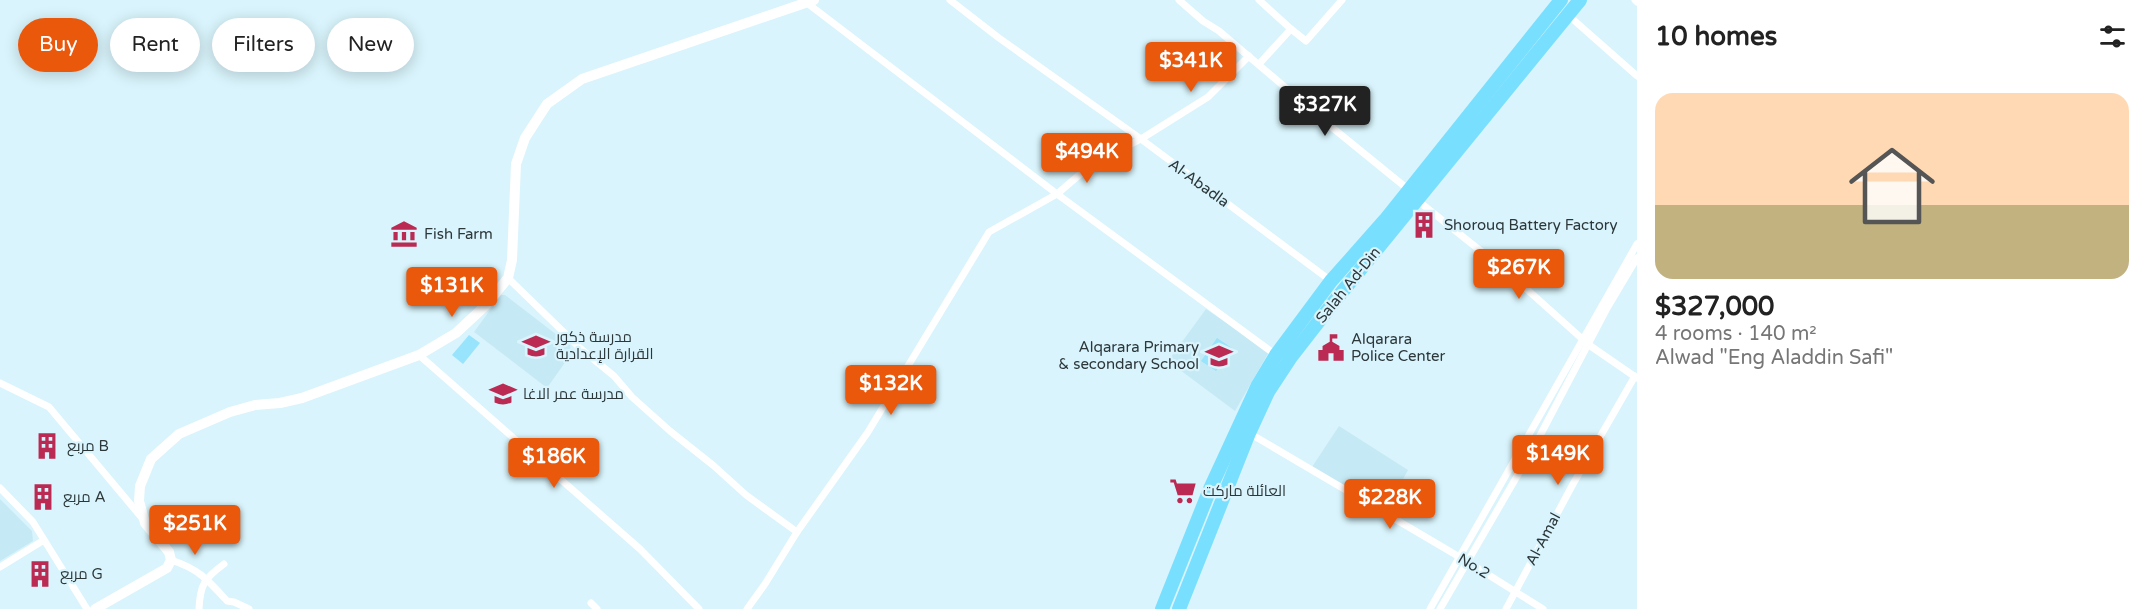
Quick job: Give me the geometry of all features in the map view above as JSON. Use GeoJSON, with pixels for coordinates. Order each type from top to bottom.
{"type":"FeatureCollection","features":[{"type":"Feature","properties":{"kind":"highway","name":"Salah Ad-Din"},"geometry":{"type":"LineString","coordinates":[[1413,195],[1561,0]]}},
{"type":"Feature","properties":{"kind":"highway","name":"Salah Ad-Din"},"geometry":{"type":"LineString","coordinates":[[1179,609],[1249,433],[1268,392],[1291,357],[1354,266],[1580,0]]}},
{"type":"Feature","properties":{"kind":"highway","name":"Salah Ad-Din"},"geometry":{"type":"LineString","coordinates":[[1162,609],[1214,480],[1258,385],[1276,355],[1331,281],[1354,266]]}},
{"type":"Feature","properties":{"kind":"street","name":"Al-Abadla"},"geometry":{"type":"LineString","coordinates":[[950,0],[1331,281]]}},
{"type":"Feature","properties":{"kind":"street"},"geometry":{"type":"LineString","coordinates":[[1179,0],[1512,276],[1586,342],[1636,377]]}},
{"type":"Feature","properties":{"kind":"street"},"geometry":{"type":"LineString","coordinates":[[1259,0],[1306,41],[1342,0]]}},
{"type":"Feature","properties":{"kind":"street"},"geometry":{"type":"LineString","coordinates":[[145,523],[139,501],[144,472],[151,459],[179,434],[230,412],[255,405],[302,398],[419,355],[456,333],[471,321],[508,278],[512,260],[516,164],[525,138],[547,104],[582,79],[810,2],[1057,194],[1276,355]]}},
{"type":"Feature","properties":{"kind":"street"},"geometry":{"type":"LineString","coordinates":[[1568,15],[1637,76]]}},
{"type":"Feature","properties":{"kind":"street"},"geometry":{"type":"LineString","coordinates":[[1259,64],[1291,29]]}},
{"type":"Feature","properties":{"kind":"street"},"geometry":{"type":"LineString","coordinates":[[747,609],[771,576],[797,532],[868,432],[988,232],[1057,194],[1092,164],[1141,139],[1208,97],[1249,56]]}},
{"type":"Feature","properties":{"kind":"street"},"geometry":{"type":"LineString","coordinates":[[1440,609],[1559,403],[1586,342],[1637,244]]}},
{"type":"Feature","properties":{"kind":"street"},"geometry":{"type":"LineString","coordinates":[[1430,609],[1637,258]]}},
{"type":"Feature","properties":{"kind":"street"},"geometry":{"type":"LineString","coordinates":[[508,278],[581,349],[614,376],[647,411],[714,465],[746,495],[797,532]]}},
{"type":"Feature","properties":{"kind":"street"},"geometry":{"type":"LineString","coordinates":[[419,355],[640,549],[699,609]]}},
{"type":"Feature","properties":{"kind":"street","name":"Al-Amal"},"geometry":{"type":"LineString","coordinates":[[1506,609],[1573,484],[1636,377]]}},
{"type":"Feature","properties":{"kind":"street"},"geometry":{"type":"LineString","coordinates":[[0,383],[49,407],[169,552],[171,560],[167,568],[95,609]]}},
{"type":"Feature","properties":{"kind":"street","name":"No.2"},"geometry":{"type":"LineString","coordinates":[[1249,433],[1460,557],[1542,609]]}},
{"type":"Feature","properties":{"kind":"street"},"geometry":{"type":"LineString","coordinates":[[0,488],[33,522],[87,609]]}},
{"type":"Feature","properties":{"kind":"street"},"geometry":{"type":"LineString","coordinates":[[0,567],[44,540]]}},
{"type":"Feature","properties":{"kind":"street"},"geometry":{"type":"LineString","coordinates":[[171,560],[185,564],[206,577],[227,602],[234,602],[249,609]]}},
{"type":"Feature","properties":{"kind":"street"},"geometry":{"type":"LineString","coordinates":[[199,609],[201,588],[206,577],[224,564]]}},
{"type":"Feature","properties":{"kind":"street"},"geometry":{"type":"LineString","coordinates":[[591,603],[597,609]]}},
{"type":"Feature","properties":{"kind":"shaded area"},"geometry":{"type":"Polygon","coordinates":[[[501,295],[505,295],[570,345],[571,354],[547,388],[474,332],[501,295]]]}},
{"type":"Feature","properties":{"kind":"shaded area","name":"Alqarara Primary & secondary School"},"geometry":{"type":"Polygon","coordinates":[[[1206,309],[1269,352],[1235,411],[1168,361],[1206,309]]]}},
{"type":"Feature","properties":{"kind":"shaded area"},"geometry":{"type":"Polygon","coordinates":[[[469,335],[480,343],[463,364],[452,355],[469,335]]]}},
{"type":"Feature","properties":{"kind":"shaded area"},"geometry":{"type":"Polygon","coordinates":[[[1217,338],[1232,348],[1216,371],[1201,361],[1217,338]]]}},
{"type":"Feature","properties":{"kind":"shaded area"},"geometry":{"type":"Polygon","coordinates":[[[1339,426],[1408,470],[1386,510],[1312,467],[1339,426]]]}},
{"type":"Feature","properties":{"kind":"shaded area"},"geometry":{"type":"Polygon","coordinates":[[[0,499],[32,531],[33,541],[0,561],[0,499]]]}},
{"type":"Feature","properties":{"kind":"place","name":"Shorouq Battery Factory"},"geometry":{"type":"Point","coordinates":[1424,225]}},
{"type":"Feature","properties":{"kind":"place","name":"Fish Farm"},"geometry":{"type":"Point","coordinates":[404,234]}},
{"type":"Feature","properties":{"kind":"place","name":"مدرسة ذكور القرارة الإعدادية"},"geometry":{"type":"Point","coordinates":[536,346]}},
{"type":"Feature","properties":{"kind":"place","name":"Alqarara Police Center"},"geometry":{"type":"Point","coordinates":[1331,348]}},
{"type":"Feature","properties":{"kind":"place","name":"Alqarara Primary & secondary School"},"geometry":{"type":"Point","coordinates":[1219,356]}},
{"type":"Feature","properties":{"kind":"place","name":"مدرسة عمر الاغا"},"geometry":{"type":"Point","coordinates":[503,394]}},
{"type":"Feature","properties":{"kind":"place","name":"مربع B"},"geometry":{"type":"Point","coordinates":[47,446]}},
{"type":"Feature","properties":{"kind":"place","name":"العائلة ماركت"},"geometry":{"type":"Point","coordinates":[1183,491]}},
{"type":"Feature","properties":{"kind":"place","name":"مربع A"},"geometry":{"type":"Point","coordinates":[43,497]}},
{"type":"Feature","properties":{"kind":"place","name":"مربع G"},"geometry":{"type":"Point","coordinates":[40,574]}}]}
